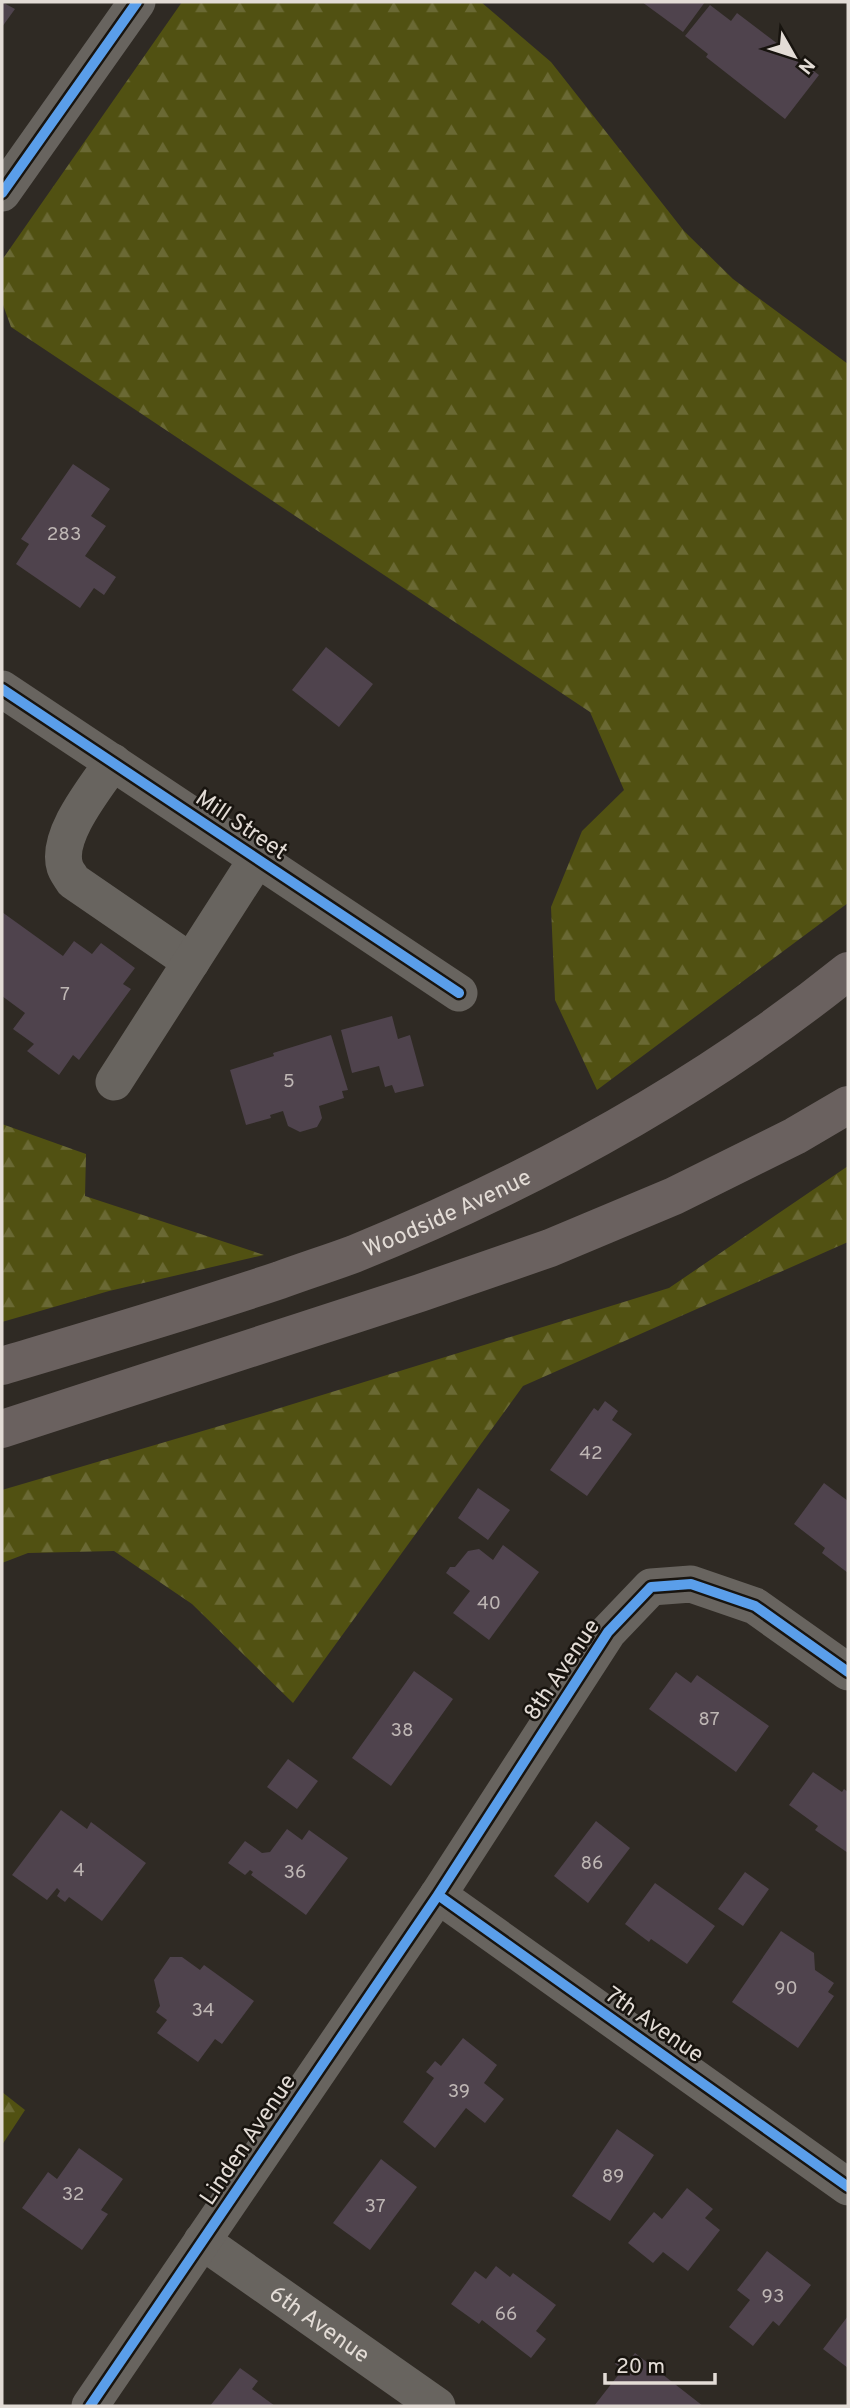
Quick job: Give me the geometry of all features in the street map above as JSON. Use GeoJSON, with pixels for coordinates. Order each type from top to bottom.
{"type":"FeatureCollection","features":[{"type":"Feature","properties":{"kind":"main road","name":"Woodside Avenue"},"geometry":{"type":"LineString","coordinates":[[2,1366],[352,1255],[474,1203],[601,1138],[710,1072],[848,971]]}},
{"type":"Feature","properties":{"kind":"main road"},"geometry":{"type":"LineString","coordinates":[[2,1429],[550,1248],[674,1196],[795,1136],[848,1105]]}},
{"type":"Feature","properties":{"kind":"street"},"geometry":{"type":"LineString","coordinates":[[2,193],[137,2]]}},
{"type":"Feature","properties":{"kind":"street","name":"Mill Street"},"geometry":{"type":"LineString","coordinates":[[2,689],[459,993]]}},
{"type":"Feature","properties":{"kind":"street"},"geometry":{"type":"LineString","coordinates":[[113,762],[69,829],[64,846],[64,866],[73,881],[191,962]]}},
{"type":"Feature","properties":{"kind":"street"},"geometry":{"type":"LineString","coordinates":[[114,1082],[257,859]]}},
{"type":"Feature","properties":{"kind":"street","name":"8th Avenue"},"geometry":{"type":"LineString","coordinates":[[438,1895],[608,1632],[651,1587],[691,1584],[755,1606],[848,1672]]}},
{"type":"Feature","properties":{"kind":"street","name":"7th Avenue"},"geometry":{"type":"LineString","coordinates":[[438,1895],[848,2187]]}},
{"type":"Feature","properties":{"kind":"street","name":"Linden Avenue"},"geometry":{"type":"LineString","coordinates":[[90,2406],[438,1895]]}},
{"type":"Feature","properties":{"kind":"street","name":"6th Avenue"},"geometry":{"type":"LineString","coordinates":[[202,2241],[437,2406]]}},
{"type":"Feature","properties":{"kind":"green space"},"geometry":{"type":"Polygon","coordinates":[[[182,2],[481,2],[551,62],[684,231],[733,279],[848,364],[848,903],[597,1090],[555,1000],[551,907],[582,831],[624,790],[590,712],[11,327],[2,302],[2,260],[182,2]]]}},
{"type":"Feature","properties":{"kind":"green space"},"geometry":{"type":"Polygon","coordinates":[[[2,1124],[86,1154],[85,1196],[264,1255],[109,1291],[2,1322],[2,1124]]]}},
{"type":"Feature","properties":{"kind":"green space"},"geometry":{"type":"Polygon","coordinates":[[[848,1166],[848,1242],[523,1386],[293,1703],[192,1604],[114,1551],[28,1553],[2,1563],[2,1490],[267,1412],[669,1288],[848,1166]]]}},
{"type":"Feature","properties":{"kind":"green space"},"geometry":{"type":"Polygon","coordinates":[[[2,2092],[25,2110],[2,2145],[2,2092]]]}},
{"type":"Feature","properties":{"kind":"building"},"geometry":{"type":"Polygon","coordinates":[[[2,2],[15,9],[2,27],[2,2]]]}},
{"type":"Feature","properties":{"kind":"building"},"geometry":{"type":"Polygon","coordinates":[[[642,2],[705,2],[683,32],[642,2]]]}},
{"type":"Feature","properties":{"kind":"building"},"geometry":{"type":"Polygon","coordinates":[[[710,5],[731,21],[737,13],[819,75],[785,119],[706,57],[708,54],[685,36],[710,5]]]}},
{"type":"Feature","properties":{"kind":"building"},"geometry":{"type":"Polygon","coordinates":[[[73,464],[110,489],[91,516],[106,526],[85,556],[116,577],[104,595],[94,588],[80,608],[16,564],[29,544],[21,539],[73,464]]]}},
{"type":"Feature","properties":{"kind":"building"},"geometry":{"type":"Polygon","coordinates":[[[326,647],[373,684],[339,727],[292,690],[326,647]]]}},
{"type":"Feature","properties":{"kind":"building"},"geometry":{"type":"Polygon","coordinates":[[[2,912],[63,956],[74,941],[92,954],[101,943],[135,968],[123,984],[131,989],[79,1060],[73,1055],[59,1075],[27,1051],[34,1044],[13,1029],[25,1013],[2,996],[2,912]]]}},
{"type":"Feature","properties":{"kind":"building"},"geometry":{"type":"Polygon","coordinates":[[[392,1016],[398,1039],[410,1035],[424,1086],[395,1093],[392,1085],[385,1087],[379,1066],[352,1073],[341,1030],[392,1016]]]}},
{"type":"Feature","properties":{"kind":"building"},"geometry":{"type":"Polygon","coordinates":[[[331,1035],[348,1090],[342,1091],[344,1098],[319,1106],[322,1118],[317,1127],[300,1132],[288,1126],[283,1111],[270,1115],[271,1118],[246,1125],[230,1070],[331,1035]]]}},
{"type":"Feature","properties":{"kind":"building"},"geometry":{"type":"Polygon","coordinates":[[[605,1401],[618,1411],[612,1420],[632,1434],[587,1496],[550,1470],[594,1408],[598,1411],[605,1401]]]}},
{"type":"Feature","properties":{"kind":"building"},"geometry":{"type":"Polygon","coordinates":[[[824,1483],[848,1501],[848,1573],[822,1553],[825,1548],[794,1524],[824,1483]]]}},
{"type":"Feature","properties":{"kind":"building"},"geometry":{"type":"Polygon","coordinates":[[[478,1488],[510,1510],[488,1540],[458,1518],[478,1488]]]}},
{"type":"Feature","properties":{"kind":"building"},"geometry":{"type":"Polygon","coordinates":[[[503,1545],[539,1572],[489,1640],[453,1613],[470,1591],[446,1573],[450,1567],[455,1567],[468,1551],[479,1549],[493,1560],[503,1545]]]}},
{"type":"Feature","properties":{"kind":"building"},"geometry":{"type":"Polygon","coordinates":[[[414,1671],[453,1699],[391,1786],[352,1758],[414,1671]]]}},
{"type":"Feature","properties":{"kind":"building"},"geometry":{"type":"Polygon","coordinates":[[[676,1672],[691,1683],[697,1675],[769,1726],[736,1772],[649,1709],[676,1672]]]}},
{"type":"Feature","properties":{"kind":"building"},"geometry":{"type":"Polygon","coordinates":[[[288,1759],[318,1781],[297,1809],[267,1787],[288,1759]]]}},
{"type":"Feature","properties":{"kind":"building"},"geometry":{"type":"Polygon","coordinates":[[[813,1772],[842,1792],[844,1789],[848,1792],[848,1853],[815,1830],[818,1826],[789,1805],[813,1772]]]}},
{"type":"Feature","properties":{"kind":"building"},"geometry":{"type":"Polygon","coordinates":[[[61,1810],[87,1829],[91,1822],[146,1863],[102,1921],[69,1897],[65,1902],[57,1896],[60,1891],[57,1888],[47,1900],[12,1875],[61,1810]]]}},
{"type":"Feature","properties":{"kind":"building"},"geometry":{"type":"Polygon","coordinates":[[[596,1821],[630,1848],[588,1903],[554,1876],[596,1821]]]}},
{"type":"Feature","properties":{"kind":"building"},"geometry":{"type":"Polygon","coordinates":[[[287,1829],[302,1840],[309,1830],[348,1858],[306,1915],[251,1875],[253,1872],[250,1870],[245,1875],[228,1863],[245,1841],[262,1853],[270,1852],[287,1829]]]}},
{"type":"Feature","properties":{"kind":"building"},"geometry":{"type":"Polygon","coordinates":[[[745,1872],[769,1889],[743,1926],[718,1909],[745,1872]]]}},
{"type":"Feature","properties":{"kind":"building"},"geometry":{"type":"Polygon","coordinates":[[[655,1883],[715,1926],[687,1964],[651,1939],[649,1942],[625,1924],[655,1883]]]}},
{"type":"Feature","properties":{"kind":"building"},"geometry":{"type":"Polygon","coordinates":[[[781,1931],[814,1953],[815,1970],[834,1983],[828,1992],[834,1996],[798,2048],[732,2002],[781,1931]]]}},
{"type":"Feature","properties":{"kind":"building"},"geometry":{"type":"Polygon","coordinates":[[[170,1957],[182,1957],[200,1970],[204,1965],[254,2001],[222,2044],[215,2039],[198,2062],[157,2033],[167,2020],[156,2012],[160,2006],[154,1980],[170,1957]]]}},
{"type":"Feature","properties":{"kind":"building"},"geometry":{"type":"Polygon","coordinates":[[[463,2038],[497,2065],[484,2083],[504,2099],[485,2123],[466,2108],[435,2148],[403,2122],[434,2078],[426,2072],[435,2061],[441,2066],[463,2038]]]}},
{"type":"Feature","properties":{"kind":"building"},"geometry":{"type":"Polygon","coordinates":[[[617,2129],[654,2155],[610,2221],[572,2196],[617,2129]]]}},
{"type":"Feature","properties":{"kind":"building"},"geometry":{"type":"Polygon","coordinates":[[[79,2148],[123,2179],[101,2210],[108,2214],[82,2250],[22,2208],[48,2172],[57,2179],[79,2148]]]}},
{"type":"Feature","properties":{"kind":"building"},"geometry":{"type":"Polygon","coordinates":[[[381,2159],[417,2187],[370,2250],[333,2223],[381,2159]]]}},
{"type":"Feature","properties":{"kind":"building"},"geometry":{"type":"Polygon","coordinates":[[[687,2188],[713,2209],[705,2218],[720,2230],[688,2271],[663,2252],[653,2263],[628,2243],[654,2212],[662,2219],[687,2188]]]}},
{"type":"Feature","properties":{"kind":"building"},"geometry":{"type":"Polygon","coordinates":[[[767,2251],[811,2285],[779,2326],[773,2321],[753,2346],[729,2327],[750,2300],[737,2290],[767,2251]]]}},
{"type":"Feature","properties":{"kind":"building"},"geometry":{"type":"Polygon","coordinates":[[[496,2266],[510,2277],[513,2273],[556,2305],[536,2331],[546,2339],[531,2358],[482,2320],[479,2324],[451,2304],[475,2271],[486,2279],[496,2266]]]}},
{"type":"Feature","properties":{"kind":"building"},"geometry":{"type":"Polygon","coordinates":[[[848,2316],[848,2368],[823,2349],[848,2316]]]}},
{"type":"Feature","properties":{"kind":"building"},"geometry":{"type":"Polygon","coordinates":[[[635,2353],[703,2406],[594,2406],[623,2369],[615,2364],[621,2357],[628,2362],[635,2353]]]}},
{"type":"Feature","properties":{"kind":"building"},"geometry":{"type":"Polygon","coordinates":[[[240,2368],[258,2381],[252,2389],[275,2406],[210,2406],[240,2368]]]}},
{"type":"Feature","properties":{"kind":"cycle path"},"geometry":{"type":"LineString","coordinates":[[2,193],[137,2]]}},
{"type":"Feature","properties":{"kind":"cycle path"},"geometry":{"type":"LineString","coordinates":[[2,689],[459,993]]}},
{"type":"Feature","properties":{"kind":"cycle path"},"geometry":{"type":"LineString","coordinates":[[90,2406],[438,1895],[608,1632],[651,1587],[691,1584],[755,1606],[848,1672]]}},
{"type":"Feature","properties":{"kind":"cycle path"},"geometry":{"type":"LineString","coordinates":[[438,1895],[848,2187]]}}]}
